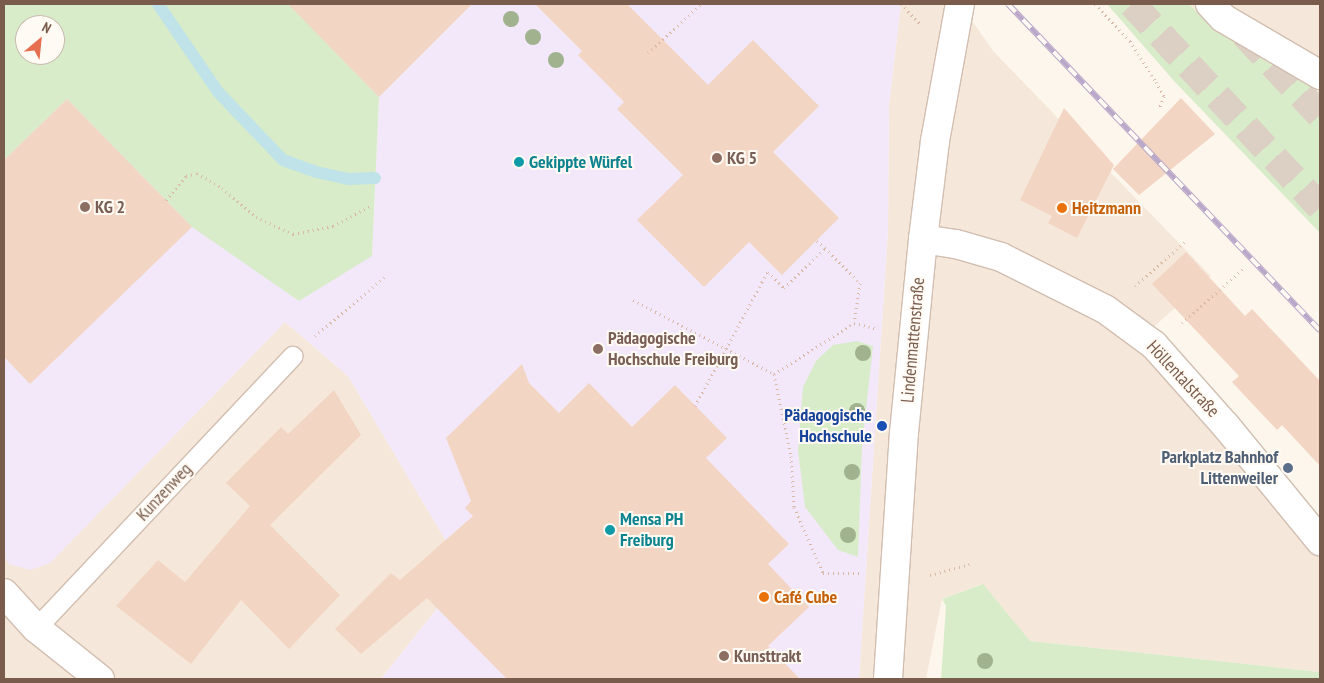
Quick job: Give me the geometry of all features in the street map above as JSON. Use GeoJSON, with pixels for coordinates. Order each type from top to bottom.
{"type":"FeatureCollection","features":[{"type":"Feature","properties":{"kind":"street","name":"Lindenmattenstraße"},"geometry":{"type":"LineString","coordinates":[[888,679],[913,333],[922,239],[935,141],[960,4]]}},
{"type":"Feature","properties":{"kind":"street"},"geometry":{"type":"LineString","coordinates":[[1210,4],[1223,18],[1320,75]]}},
{"type":"Feature","properties":{"kind":"street","name":"Höllentalstraße"},"geometry":{"type":"LineString","coordinates":[[922,239],[956,244],[1001,258],[1105,309],[1154,345],[1232,433],[1320,541]]}},
{"type":"Feature","properties":{"kind":"street"},"geometry":{"type":"LineString","coordinates":[[4,593],[36,628],[100,679]]}},
{"type":"Feature","properties":{"kind":"lane","name":"Kunzenweg"},"geometry":{"type":"LineString","coordinates":[[36,628],[292,356]]}},
{"type":"Feature","properties":{"kind":"path"},"geometry":{"type":"LineString","coordinates":[[648,52],[701,4]]}},
{"type":"Feature","properties":{"kind":"path"},"geometry":{"type":"LineString","coordinates":[[900,4],[922,27]]}},
{"type":"Feature","properties":{"kind":"path"},"geometry":{"type":"LineString","coordinates":[[1095,4],[1130,41],[1165,97],[1159,109]]}},
{"type":"Feature","properties":{"kind":"path"},"geometry":{"type":"LineString","coordinates":[[166,200],[186,176],[197,173],[222,188],[256,217],[293,234],[333,226],[372,205]]}},
{"type":"Feature","properties":{"kind":"path"},"geometry":{"type":"LineString","coordinates":[[817,240],[860,284],[854,322]]}},
{"type":"Feature","properties":{"kind":"path"},"geometry":{"type":"LineString","coordinates":[[1105,309],[1155,272],[1187,240]]}},
{"type":"Feature","properties":{"kind":"path"},"geometry":{"type":"LineString","coordinates":[[696,406],[768,272],[784,288],[825,248]]}},
{"type":"Feature","properties":{"kind":"path"},"geometry":{"type":"LineString","coordinates":[[1154,345],[1245,267]]}},
{"type":"Feature","properties":{"kind":"path"},"geometry":{"type":"LineString","coordinates":[[292,356],[387,275]]}},
{"type":"Feature","properties":{"kind":"path"},"geometry":{"type":"LineString","coordinates":[[633,300],[774,374],[792,456],[794,507],[823,573],[896,573]]}},
{"type":"Feature","properties":{"kind":"path"},"geometry":{"type":"LineString","coordinates":[[774,374],[854,322],[913,333]]}},
{"type":"Feature","properties":{"kind":"path"},"geometry":{"type":"LineString","coordinates":[[927,576],[970,564]]}},
{"type":"Feature","properties":{"kind":"shaded area","name":"Pädagogische Hochschule Freiburg"},"geometry":{"type":"Polygon","coordinates":[[[291,4],[901,4],[889,104],[888,231],[859,679],[381,679],[465,573],[348,376],[285,322],[50,563],[30,570],[9,564],[4,557],[4,160],[67,99],[372,256],[379,97],[291,4]]]}},
{"type":"Feature","properties":{"kind":"shaded area"},"geometry":{"type":"Polygon","coordinates":[[[901,4],[960,4],[994,52],[1211,276],[1149,331],[1320,524],[1320,672],[1030,641],[982,584],[942,599],[926,679],[859,679],[888,231],[889,104],[901,4]]]}},
{"type":"Feature","properties":{"kind":"shaded area"},"geometry":{"type":"Polygon","coordinates":[[[1189,4],[1320,4],[1320,93],[1215,31],[1189,4]]]}},
{"type":"Feature","properties":{"kind":"shaded area"},"geometry":{"type":"Polygon","coordinates":[[[285,322],[348,376],[465,573],[381,679],[4,679],[4,557],[10,564],[50,563],[285,322]]]}},
{"type":"Feature","properties":{"kind":"green space"},"geometry":{"type":"Polygon","coordinates":[[[4,4],[291,4],[379,97],[372,256],[299,301],[192,227],[67,99],[4,160],[4,4]]]}},
{"type":"Feature","properties":{"kind":"green space"},"geometry":{"type":"Polygon","coordinates":[[[1107,4],[1189,4],[1215,31],[1320,93],[1320,233],[1174,81],[1107,4]]]}},
{"type":"Feature","properties":{"kind":"green space"},"geometry":{"type":"Polygon","coordinates":[[[857,341],[873,346],[862,446],[858,557],[838,550],[805,507],[798,450],[803,387],[816,361],[833,345],[857,341]]]}},
{"type":"Feature","properties":{"kind":"green space"},"geometry":{"type":"Polygon","coordinates":[[[983,584],[1030,641],[1320,672],[1320,679],[941,679],[946,606],[942,599],[983,584]]]}},
{"type":"Feature","properties":{"kind":"building"},"geometry":{"type":"Polygon","coordinates":[[[288,4],[472,4],[379,97],[288,4]]]}},
{"type":"Feature","properties":{"kind":"building"},"geometry":{"type":"Polygon","coordinates":[[[535,4],[627,4],[708,85],[753,40],[819,106],[773,152],[839,218],[782,275],[749,242],[704,287],[637,220],[683,175],[617,109],[624,102],[578,55],[582,51],[535,4]]]}},
{"type":"Feature","properties":{"kind":"building"},"geometry":{"type":"Polygon","coordinates":[[[1181,98],[1215,134],[1139,195],[1113,169],[1181,98]]]}},
{"type":"Feature","properties":{"kind":"building"},"geometry":{"type":"Polygon","coordinates":[[[67,99],[192,227],[30,384],[4,357],[4,160],[67,99]]]}},
{"type":"Feature","properties":{"kind":"building"},"geometry":{"type":"Polygon","coordinates":[[[1064,108],[1114,165],[1077,238],[1048,223],[1052,216],[1020,200],[1064,108]]]}},
{"type":"Feature","properties":{"kind":"building"},"geometry":{"type":"Polygon","coordinates":[[[1186,252],[1245,316],[1252,309],[1320,381],[1320,466],[1282,425],[1277,430],[1232,382],[1239,376],[1152,284],[1186,252]]]}},
{"type":"Feature","properties":{"kind":"building","name":"Mensa PH Freiburg"},"geometry":{"type":"Polygon","coordinates":[[[522,364],[529,383],[559,413],[589,383],[632,427],[675,385],[727,438],[706,458],[789,544],[768,564],[809,607],[768,646],[800,679],[507,679],[427,598],[361,654],[335,629],[391,573],[400,580],[473,516],[465,508],[471,501],[446,438],[522,364]]]}},
{"type":"Feature","properties":{"kind":"building"},"geometry":{"type":"Polygon","coordinates":[[[334,390],[361,435],[270,525],[340,595],[289,649],[241,600],[191,664],[116,606],[158,560],[185,582],[250,506],[226,483],[281,427],[288,434],[334,390]]]}},
{"type":"Feature","properties":{"kind":"waterway"},"geometry":{"type":"LineString","coordinates":[[158,4],[218,92],[283,160],[316,172],[349,179],[375,178]]}},
{"type":"Feature","properties":{"kind":"tunnel"},"geometry":{"type":"LineString","coordinates":[[1132,4],[1320,207]]}},
{"type":"Feature","properties":{"kind":"tunnel"},"geometry":{"type":"LineString","coordinates":[[1244,34],[1320,115]]}},
{"type":"Feature","properties":{"kind":"railway"},"geometry":{"type":"LineString","coordinates":[[1008,4],[1320,331]]}},
{"type":"Feature","properties":{"kind":"place","name":"KG 5"},"geometry":{"type":"Point","coordinates":[717,158]}},
{"type":"Feature","properties":{"kind":"place","name":"Gekippte Würfel"},"geometry":{"type":"Point","coordinates":[519,162]}},
{"type":"Feature","properties":{"kind":"place","name":"KG 2"},"geometry":{"type":"Point","coordinates":[85,207]}},
{"type":"Feature","properties":{"kind":"place","name":"Heitzmann"},"geometry":{"type":"Point","coordinates":[1062,208]}},
{"type":"Feature","properties":{"kind":"place","name":"Pädagogische Hochschule Freiburg"},"geometry":{"type":"Point","coordinates":[598,349]}},
{"type":"Feature","properties":{"kind":"place","name":"Pädagogische Hochschule"},"geometry":{"type":"Point","coordinates":[882,426]}},
{"type":"Feature","properties":{"kind":"place","name":"Parkplatz Bahnhof Littenweiler"},"geometry":{"type":"Point","coordinates":[1288,468]}},
{"type":"Feature","properties":{"kind":"place","name":"Mensa PH Freiburg"},"geometry":{"type":"Point","coordinates":[610,530]}},
{"type":"Feature","properties":{"kind":"place","name":"Café Cube"},"geometry":{"type":"Point","coordinates":[764,597]}},
{"type":"Feature","properties":{"kind":"place","name":"Kunsttrakt"},"geometry":{"type":"Point","coordinates":[724,656]}}]}
